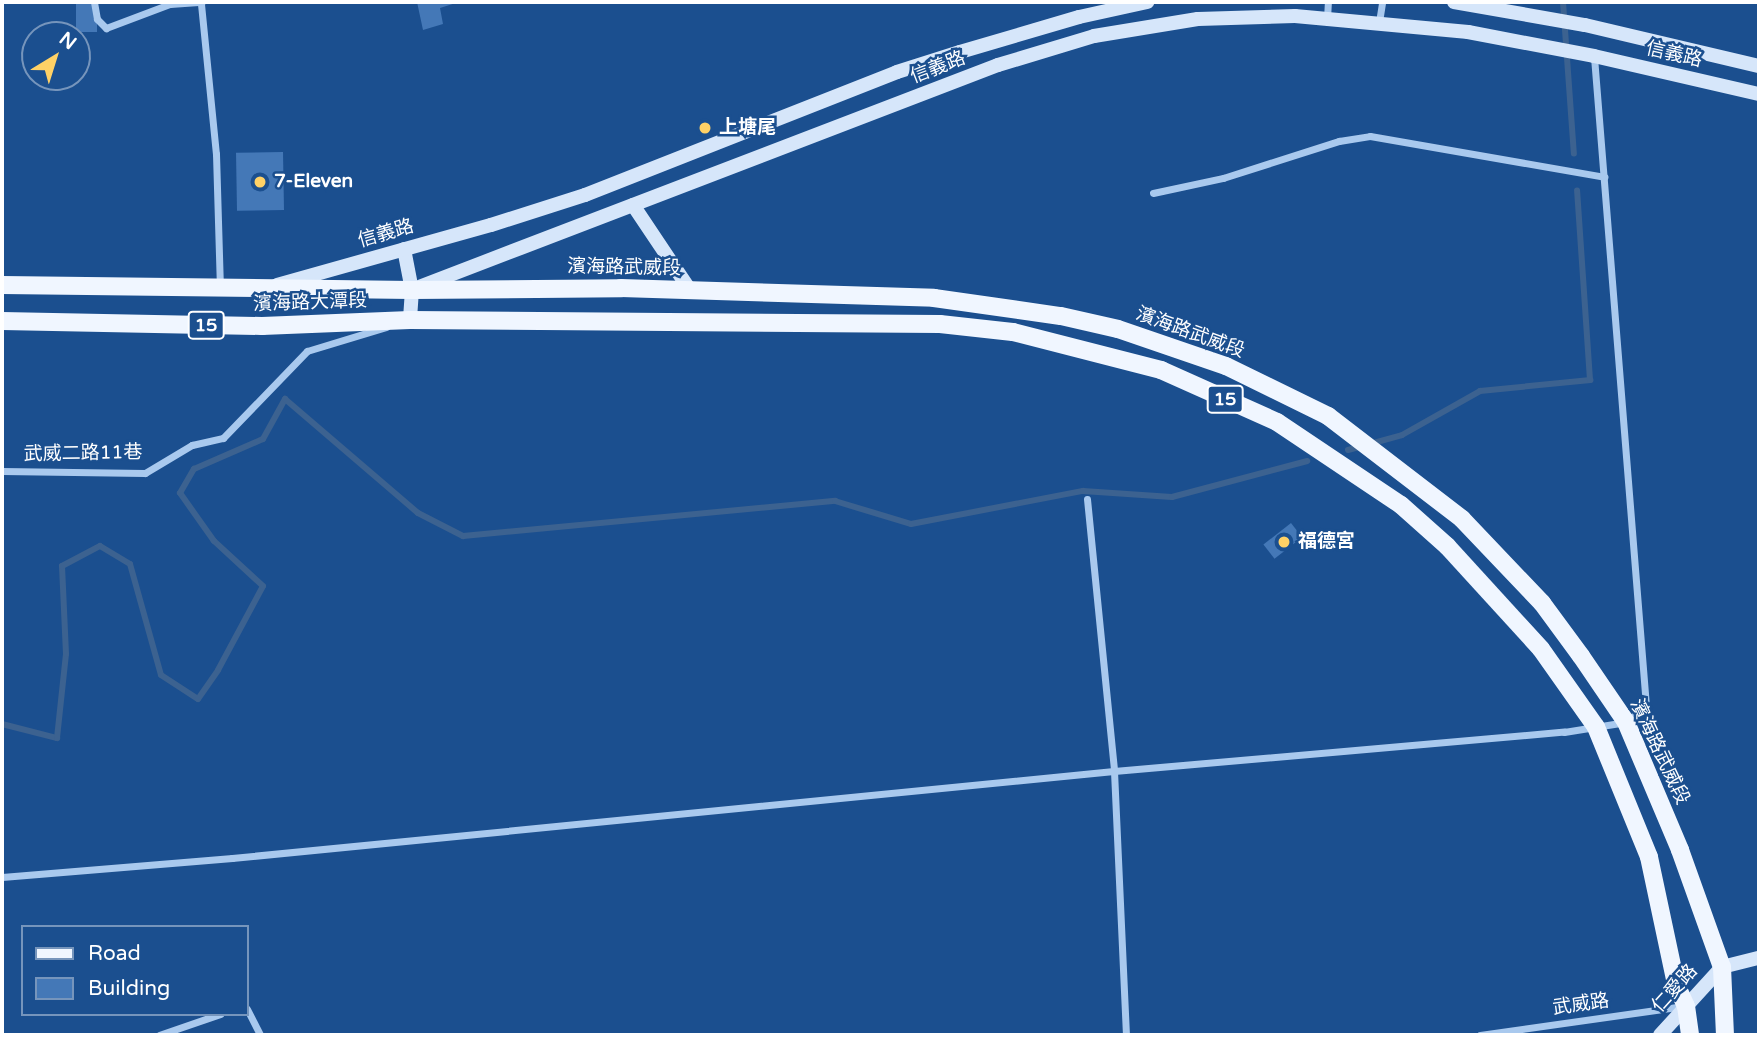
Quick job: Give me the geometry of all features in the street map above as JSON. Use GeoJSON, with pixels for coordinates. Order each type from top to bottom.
{"type":"FeatureCollection","features":[{"type":"Feature","properties":{"kind":"main road","name":"信義路"},"geometry":{"type":"LineString","coordinates":[[270,287],[585,195],[922,64],[1020,33],[1147,2]]}},
{"type":"Feature","properties":{"kind":"main road","name":"信義路"},"geometry":{"type":"LineString","coordinates":[[1454,2],[1585,25],[1759,66]]}},
{"type":"Feature","properties":{"kind":"main road","name":"信義路"},"geometry":{"type":"LineString","coordinates":[[412,290],[998,65],[1094,36],[1198,19],[1327,19],[1468,32],[1587,55],[1759,94]]}},
{"type":"Feature","properties":{"kind":"main road"},"geometry":{"type":"LineString","coordinates":[[634,205],[690,290]]}},
{"type":"Feature","properties":{"kind":"main road"},"geometry":{"type":"LineString","coordinates":[[404,249],[412,290],[410,320]]}},
{"type":"Feature","properties":{"kind":"main road","name":"濱海路大潭段"},"geometry":{"type":"LineString","coordinates":[[2,285],[270,287]]}},
{"type":"Feature","properties":{"kind":"main road","name":"濱海路武威段"},"geometry":{"type":"LineString","coordinates":[[270,287],[690,290],[934,298],[1061,316],[1118,329],[1226,366],[1328,416],[1462,519],[1502,558],[1542,603],[1626,722],[1676,838],[1722,967],[1725,1035]]}},
{"type":"Feature","properties":{"kind":"main road","name":"濱海路大潭段"},"geometry":{"type":"LineString","coordinates":[[2,321],[262,326],[410,320]]}},
{"type":"Feature","properties":{"kind":"main road","name":"15"},"geometry":{"type":"LineString","coordinates":[[410,320],[940,324],[1013,332],[1161,370],[1276,422],[1401,505],[1496,598],[1541,649],[1597,727],[1650,857],[1676,984],[1686,1006],[1690,1035]]}},
{"type":"Feature","properties":{"kind":"main road","name":"仁愛路"},"geometry":{"type":"LineString","coordinates":[[1660,1035],[1722,967],[1759,958]]}},
{"type":"Feature","properties":{"kind":"street"},"geometry":{"type":"LineString","coordinates":[[93,2],[97,19],[106,28],[170,4],[202,3],[216,154],[220,287]]}},
{"type":"Feature","properties":{"kind":"street"},"geometry":{"type":"LineString","coordinates":[[1327,19],[1328,2]]}},
{"type":"Feature","properties":{"kind":"street"},"geometry":{"type":"LineString","coordinates":[[1379,22],[1381,2]]}},
{"type":"Feature","properties":{"kind":"street"},"geometry":{"type":"LineString","coordinates":[[2,877],[232,858],[1114,771],[1597,727],[1626,722],[1646,706],[1604,177],[1587,55]]}},
{"type":"Feature","properties":{"kind":"street"},"geometry":{"type":"LineString","coordinates":[[1153,193],[1223,178],[1339,141],[1370,135],[1604,177]]}},
{"type":"Feature","properties":{"kind":"street","name":"武威二路11巷"},"geometry":{"type":"LineString","coordinates":[[2,471],[145,473],[192,445],[223,438],[307,351],[410,320]]}},
{"type":"Feature","properties":{"kind":"street"},"geometry":{"type":"LineString","coordinates":[[1087,499],[1114,771],[1126,1035]]}},
{"type":"Feature","properties":{"kind":"street","name":"武威路"},"geometry":{"type":"LineString","coordinates":[[1480,1035],[1686,1006]]}},
{"type":"Feature","properties":{"kind":"street"},"geometry":{"type":"LineString","coordinates":[[248,1011],[260,1035]]}},
{"type":"Feature","properties":{"kind":"street"},"geometry":{"type":"LineString","coordinates":[[159,1035],[214,1016]]}},
{"type":"Feature","properties":{"kind":"building"},"geometry":{"type":"Polygon","coordinates":[[[76,2],[97,2],[97,32],[91,32],[91,21],[76,21],[76,2]]]}},
{"type":"Feature","properties":{"kind":"building"},"geometry":{"type":"Polygon","coordinates":[[[417,2],[459,2],[440,8],[443,24],[423,30],[417,2]]]}},
{"type":"Feature","properties":{"kind":"building","name":"7-Eleven"},"geometry":{"type":"Polygon","coordinates":[[[283,152],[284,210],[237,211],[236,153],[283,152]]]}},
{"type":"Feature","properties":{"kind":"building","name":"福德宮"},"geometry":{"type":"Polygon","coordinates":[[[1291,523],[1302,537],[1275,559],[1263,545],[1291,523]]]}},
{"type":"Feature","properties":{"kind":"waterway"},"geometry":{"type":"LineString","coordinates":[[1563,2],[1574,154]]}},
{"type":"Feature","properties":{"kind":"waterway"},"geometry":{"type":"LineString","coordinates":[[1348,450],[1402,435],[1480,391],[1590,380],[1577,190]]}},
{"type":"Feature","properties":{"kind":"waterway"},"geometry":{"type":"LineString","coordinates":[[2,724],[57,738],[66,654],[62,566],[100,546],[130,564],[161,675],[198,699],[218,670],[263,586],[214,541],[180,493],[194,469],[263,439],[285,399],[418,513],[463,536],[835,501],[911,524],[1083,491],[1172,497],[1307,461]]}},
{"type":"Feature","properties":{"kind":"place","name":"上塘尾"},"geometry":{"type":"Point","coordinates":[705,128]}},
{"type":"Feature","properties":{"kind":"place","name":"7-Eleven"},"geometry":{"type":"Point","coordinates":[260,182]}},
{"type":"Feature","properties":{"kind":"place","name":"福德宮"},"geometry":{"type":"Point","coordinates":[1284,542]}}]}
